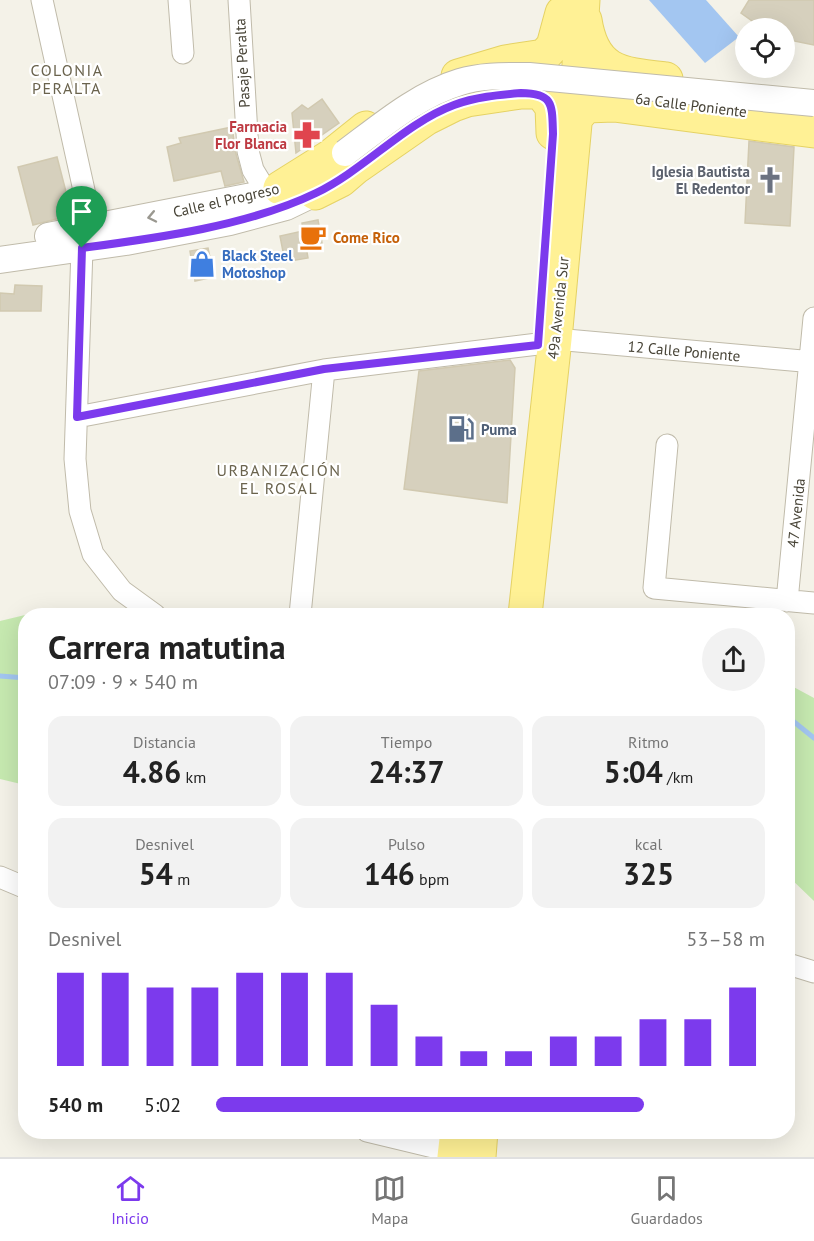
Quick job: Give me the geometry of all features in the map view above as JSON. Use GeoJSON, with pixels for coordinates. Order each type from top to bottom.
{"type":"FeatureCollection","features":[{"type":"Feature","properties":{"kind":"main road"},"geometry":{"type":"LineString","coordinates":[[274,190],[331,156],[396,106],[423,92],[473,70],[544,56],[554,46],[573,5]]}},
{"type":"Feature","properties":{"kind":"main road"},"geometry":{"type":"LineString","coordinates":[[573,5],[591,46],[612,69],[632,75],[814,92]]}},
{"type":"Feature","properties":{"kind":"main road","name":"49a Avenida Sur"},"geometry":{"type":"LineString","coordinates":[[526,608],[573,5]]}},
{"type":"Feature","properties":{"kind":"main road"},"geometry":{"type":"LineString","coordinates":[[521,93],[535,82],[535,70],[528,60]]}},
{"type":"Feature","properties":{"kind":"main road"},"geometry":{"type":"LineString","coordinates":[[612,69],[602,78],[601,91],[604,97],[614,105]]}},
{"type":"Feature","properties":{"kind":"main road"},"geometry":{"type":"LineString","coordinates":[[315,193],[341,180],[355,168],[440,111],[467,100],[521,93],[543,95],[552,107],[614,105],[814,130]]}},
{"type":"Feature","properties":{"kind":"main road","name":"49a Avenida Sur"},"geometry":{"type":"LineString","coordinates":[[513,608],[547,342]]}},
{"type":"Feature","properties":{"kind":"street"},"geometry":{"type":"LineString","coordinates":[[42,0],[89,213],[84,239],[75,459],[80,511],[93,554],[122,591],[145,608]]}},
{"type":"Feature","properties":{"kind":"street"},"geometry":{"type":"LineString","coordinates":[[178,0],[183,53]]}},
{"type":"Feature","properties":{"kind":"street","name":"Pasaje Peralta"},"geometry":{"type":"LineString","coordinates":[[239,0],[248,151],[253,170],[274,190]]}},
{"type":"Feature","properties":{"kind":"street","name":"Calle el Progreso"},"geometry":{"type":"LineString","coordinates":[[0,244],[84,239],[126,242],[230,222],[286,207],[315,193],[348,157],[412,105],[460,82],[483,77],[508,76],[566,106]]}},
{"type":"Feature","properties":{"kind":"street","name":"6a Calle Poniente"},"geometry":{"type":"LineString","coordinates":[[566,106],[814,103]]}},
{"type":"Feature","properties":{"kind":"street","name":"6a Calle Poniente"},"geometry":{"type":"LineString","coordinates":[[566,106],[814,119]]}},
{"type":"Feature","properties":{"kind":"street","name":"Calle el Progreso"},"geometry":{"type":"LineString","coordinates":[[0,260],[274,190],[348,157]]}},
{"type":"Feature","properties":{"kind":"street","name":"47 Avenida"},"geometry":{"type":"LineString","coordinates":[[787,601],[812,362],[814,318]]}},
{"type":"Feature","properties":{"kind":"street","name":"12 Calle Poniente"},"geometry":{"type":"LineString","coordinates":[[77,417],[324,369],[547,342],[812,362]]}},
{"type":"Feature","properties":{"kind":"street"},"geometry":{"type":"LineString","coordinates":[[301,608],[324,369]]}},
{"type":"Feature","properties":{"kind":"street"},"geometry":{"type":"LineString","coordinates":[[668,445],[654,588],[814,603]]}},
{"type":"Feature","properties":{"kind":"street"},"geometry":{"type":"LineString","coordinates":[[0,877],[18,885]]}},
{"type":"Feature","properties":{"kind":"street"},"geometry":{"type":"LineString","coordinates":[[795,966],[814,972]]}},
{"type":"Feature","properties":{"kind":"street"},"geometry":{"type":"LineString","coordinates":[[409,1139],[461,1149]]}},
{"type":"Feature","properties":{"kind":"green space"},"geometry":{"type":"Polygon","coordinates":[[[18,617],[18,783],[0,779],[0,621],[18,617]]]}},
{"type":"Feature","properties":{"kind":"green space"},"geometry":{"type":"Polygon","coordinates":[[[795,688],[814,698],[814,901],[795,883],[795,688]]]}},
{"type":"Feature","properties":{"kind":"water"},"geometry":{"type":"Polygon","coordinates":[[[649,0],[706,0],[735,33],[735,40],[705,63],[649,0]]]}},
{"type":"Feature","properties":{"kind":"building"},"geometry":{"type":"Polygon","coordinates":[[[749,0],[814,0],[814,45],[795,41],[795,18],[748,18],[741,13],[749,0]]]}},
{"type":"Feature","properties":{"kind":"building"},"geometry":{"type":"Polygon","coordinates":[[[322,99],[339,123],[296,153],[292,113],[302,105],[308,109],[322,99]]]}},
{"type":"Feature","properties":{"kind":"building"},"geometry":{"type":"Polygon","coordinates":[[[232,127],[236,154],[244,182],[225,186],[221,171],[174,181],[167,147],[181,143],[179,138],[232,127]]]}},
{"type":"Feature","properties":{"kind":"building","name":"Iglesia Bautista El Redentor"},"geometry":{"type":"Polygon","coordinates":[[[749,141],[794,147],[790,226],[745,223],[749,141]]]}},
{"type":"Feature","properties":{"kind":"building"},"geometry":{"type":"Polygon","coordinates":[[[57,157],[72,215],[33,225],[18,167],[57,157]]]}},
{"type":"Feature","properties":{"kind":"building"},"geometry":{"type":"Polygon","coordinates":[[[318,220],[322,243],[306,246],[308,258],[285,262],[280,236],[303,231],[302,223],[318,220]]]}},
{"type":"Feature","properties":{"kind":"building","name":"Black Steel Motoshop"},"geometry":{"type":"Polygon","coordinates":[[[208,248],[214,277],[195,281],[190,251],[208,248]]]}},
{"type":"Feature","properties":{"kind":"building"},"geometry":{"type":"Polygon","coordinates":[[[15,285],[42,286],[41,311],[0,311],[0,293],[14,294],[15,285]]]}},
{"type":"Feature","properties":{"kind":"building","name":"Puma"},"geometry":{"type":"Polygon","coordinates":[[[510,360],[515,368],[507,503],[404,489],[419,371],[510,360]]]}},
{"type":"Feature","properties":{"kind":"waterway"},"geometry":{"type":"LineString","coordinates":[[0,676],[18,677]]}},
{"type":"Feature","properties":{"kind":"waterway"},"geometry":{"type":"LineString","coordinates":[[795,723],[814,738]]}},
{"type":"Feature","properties":{"kind":"place","name":"Farmacia Flor Blanca"},"geometry":{"type":"Point","coordinates":[307,135]}},
{"type":"Feature","properties":{"kind":"place","name":"Iglesia Bautista El Redentor"},"geometry":{"type":"Point","coordinates":[770,180]}},
{"type":"Feature","properties":{"kind":"place","name":"Come Rico"},"geometry":{"type":"Point","coordinates":[313,237]}},
{"type":"Feature","properties":{"kind":"place","name":"Black Steel Motoshop"},"geometry":{"type":"Point","coordinates":[202,264]}},
{"type":"Feature","properties":{"kind":"place","name":"Puma"},"geometry":{"type":"Point","coordinates":[461,429]}},
{"type":"Feature","properties":{"kind":"district","name":"COLONIA PERALTA"},"geometry":{"type":"Point","coordinates":[67,79]}},
{"type":"Feature","properties":{"kind":"district","name":"URBANIZACIÓN EL ROSAL"},"geometry":{"type":"Point","coordinates":[279,479]}},
{"type":"Feature","properties":{"kind":"route"},"geometry":{"type":"LineString","coordinates":[[536,93],[543,95],[552,107],[553,134],[538,345],[324,369],[77,417],[82,248],[230,222],[286,207],[341,180],[427,118],[467,100],[536,93]]}}]}
